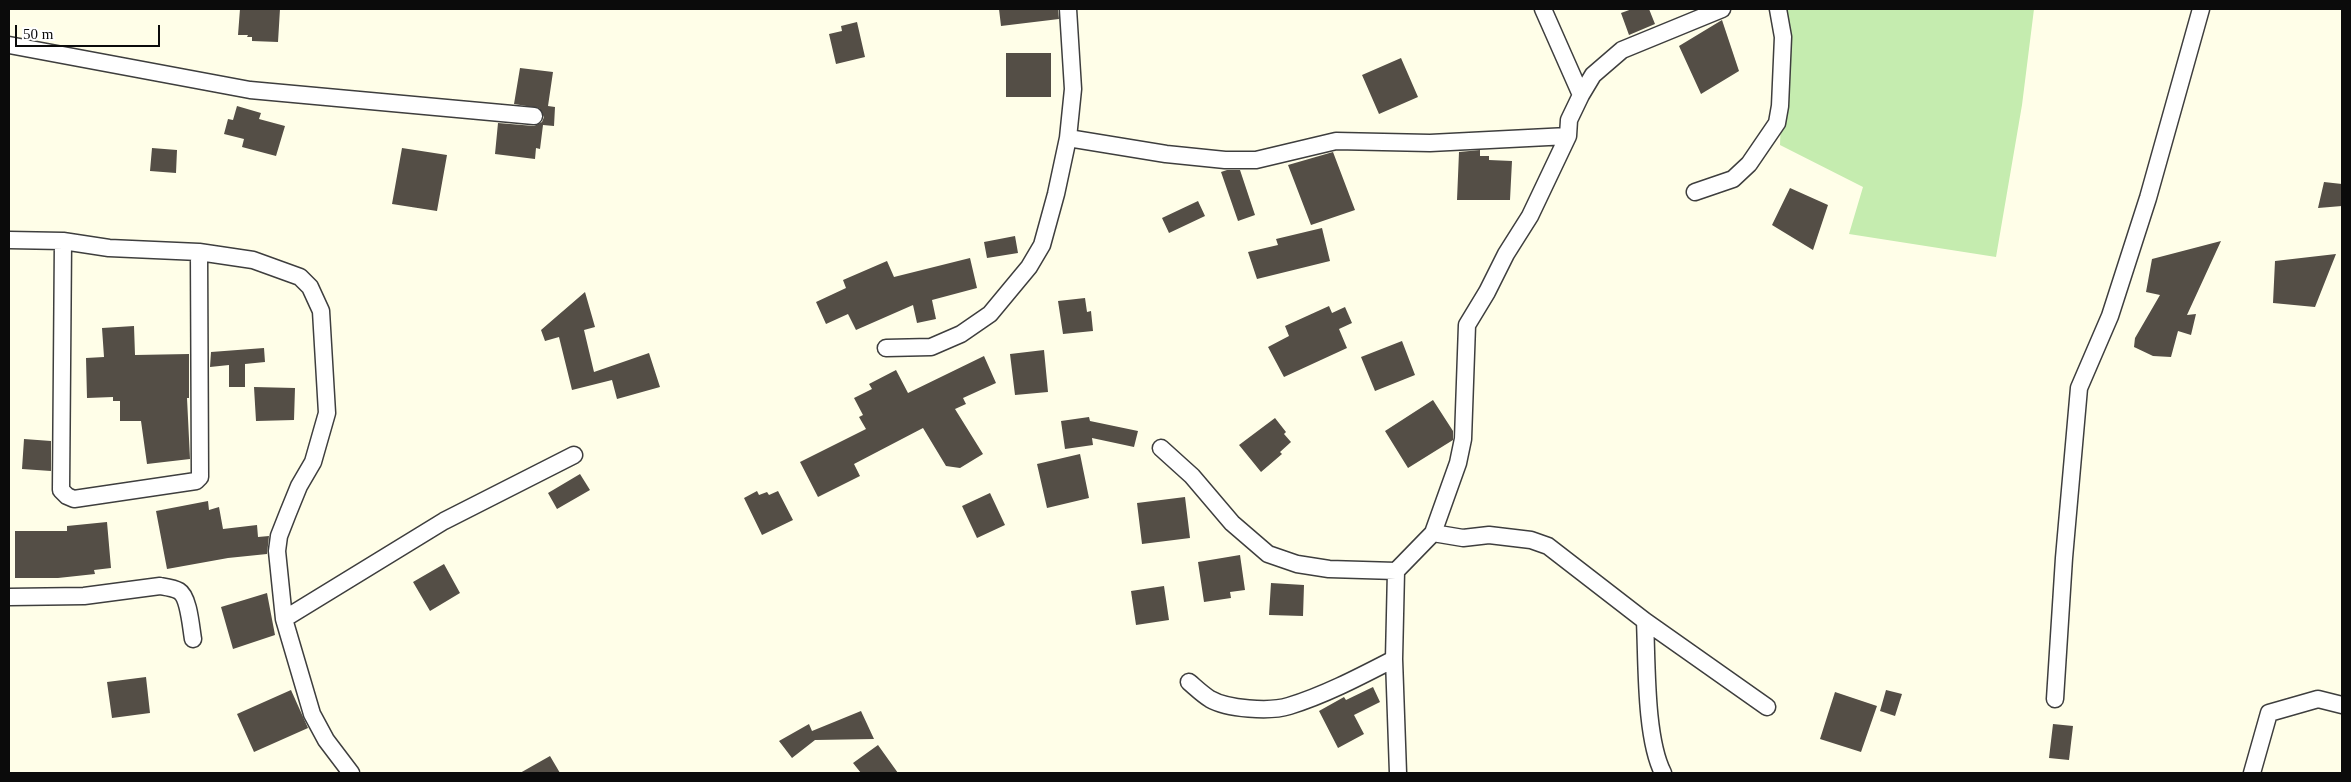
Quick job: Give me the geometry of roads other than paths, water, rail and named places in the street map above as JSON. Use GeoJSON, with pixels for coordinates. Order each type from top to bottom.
{"type":"FeatureCollection","features":[{"type":"Feature","properties":{"kind":"street"},"geometry":{"type":"LineString","coordinates":[[886,348],[931,347],[961,334],[990,314],[1010,293],[1029,268],[1042,245],[1056,194],[1068,138],[1073,89],[1068,9]]}},
{"type":"Feature","properties":{"kind":"street"},"geometry":{"type":"LineString","coordinates":[[1543,9],[1581,95]]}},
{"type":"Feature","properties":{"kind":"street"},"geometry":{"type":"LineString","coordinates":[[1398,773],[1394,659],[1396,571],[1433,533],[1448,495],[1463,439],[1467,325],[1487,292],[1506,254],[1530,216],[1568,136],[1568,120],[1593,75],[1622,50],[1722,9]]}},
{"type":"Feature","properties":{"kind":"street"},"geometry":{"type":"LineString","coordinates":[[1695,192],[1734,179],[1749,164],[1777,123],[1780,106],[1783,37],[1778,9]]}},
{"type":"Feature","properties":{"kind":"street"},"geometry":{"type":"LineString","coordinates":[[2055,699],[2064,558],[2079,388],[2113,307],[2148,198],[2201,9]]}},
{"type":"Feature","properties":{"kind":"street"},"geometry":{"type":"LineString","coordinates":[[9,45],[250,90],[534,116]]}},
{"type":"Feature","properties":{"kind":"street"},"geometry":{"type":"LineString","coordinates":[[1068,138],[1166,154],[1224,160],[1256,160],[1336,141],[1430,143],[1568,136]]}},
{"type":"Feature","properties":{"kind":"street"},"geometry":{"type":"LineString","coordinates":[[9,240],[63,241],[109,248],[198,252],[253,260],[300,277],[310,287],[321,311],[327,413],[313,462],[300,486],[279,536],[277,551],[284,619],[312,714],[326,740],[350,773]]}},
{"type":"Feature","properties":{"kind":"street"},"geometry":{"type":"LineString","coordinates":[[63,241],[61,490],[67,496],[74,499],[196,481],[200,477],[198,252]]}},
{"type":"Feature","properties":{"kind":"street"},"geometry":{"type":"LineString","coordinates":[[1161,448],[1192,476],[1232,523],[1268,554],[1297,564],[1329,569],[1396,571]]}},
{"type":"Feature","properties":{"kind":"street"},"geometry":{"type":"LineString","coordinates":[[284,619],[444,521],[574,455]]}},
{"type":"Feature","properties":{"kind":"street"},"geometry":{"type":"LineString","coordinates":[[1433,533],[1463,538],[1497,536],[1530,540],[1548,546],[1645,621],[1767,707]]}},
{"type":"Feature","properties":{"kind":"street"},"geometry":{"type":"LineString","coordinates":[[9,597],[84,596],[160,586],[171,588],[181,592],[186,601],[193,639]]}},
{"type":"Feature","properties":{"kind":"street"},"geometry":{"type":"LineString","coordinates":[[1645,621],[1648,695],[1654,749],[1663,773]]}},
{"type":"Feature","properties":{"kind":"street"},"geometry":{"type":"LineString","coordinates":[[1189,682],[1211,700],[1237,707],[1267,708],[1288,706],[1352,680],[1394,659]]}},
{"type":"Feature","properties":{"kind":"street"},"geometry":{"type":"LineString","coordinates":[[2252,773],[2269,713],[2318,699],[2342,705]]}}]}
